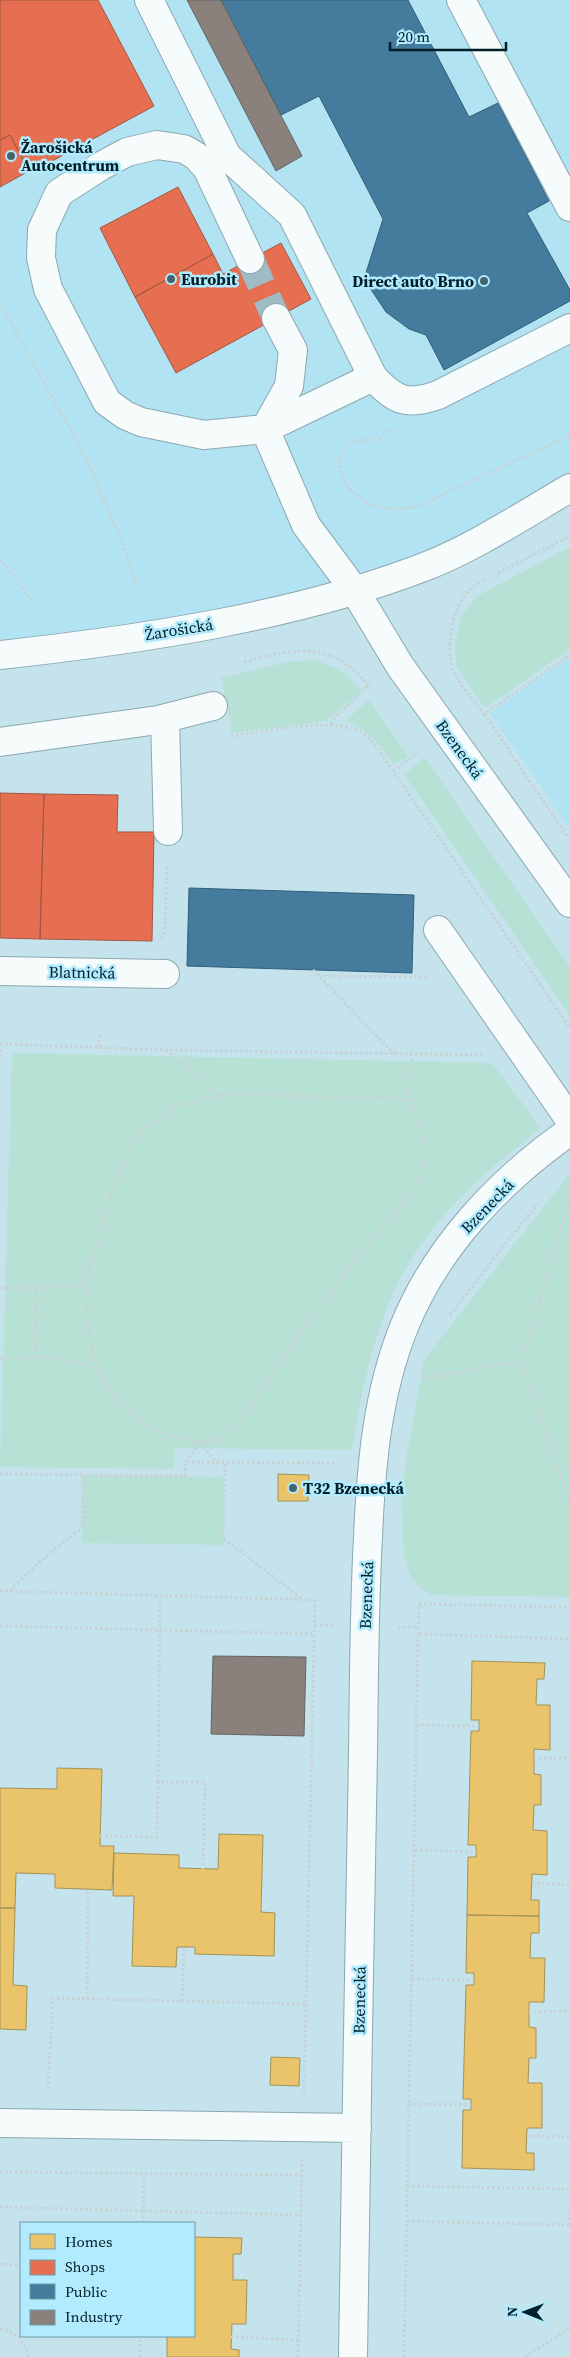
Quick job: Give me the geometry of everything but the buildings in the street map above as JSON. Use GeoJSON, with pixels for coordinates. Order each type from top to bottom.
{"type":"FeatureCollection","features":[{"type":"Feature","properties":{"kind":"street"},"geometry":{"type":"LineString","coordinates":[[149,0],[217,162],[250,259]]}},
{"type":"Feature","properties":{"kind":"street"},"geometry":{"type":"LineString","coordinates":[[460,0],[570,207]]}},
{"type":"Feature","properties":{"kind":"street"},"geometry":{"type":"LineString","coordinates":[[373,377],[265,429],[204,435],[141,422],[124,415],[107,402],[48,288],[41,258],[42,230],[59,193],[126,152],[157,145],[184,148],[196,156],[217,162],[292,215],[373,377],[387,392],[401,400],[419,402],[438,395],[570,328]]}},
{"type":"Feature","properties":{"kind":"street"},"geometry":{"type":"LineString","coordinates":[[265,429],[289,386],[293,350],[276,318]]}},
{"type":"Feature","properties":{"kind":"street","name":"Bzenecká"},"geometry":{"type":"LineString","coordinates":[[265,429],[306,525],[355,591],[400,666],[570,903]]}},
{"type":"Feature","properties":{"kind":"street","name":"Žarošická"},"geometry":{"type":"LineString","coordinates":[[0,655],[101,642],[234,620],[355,591],[440,560],[570,488]]}},
{"type":"Feature","properties":{"kind":"street"},"geometry":{"type":"LineString","coordinates":[[0,742],[165,719],[213,706]]}},
{"type":"Feature","properties":{"kind":"street"},"geometry":{"type":"LineString","coordinates":[[165,719],[168,831]]}},
{"type":"Feature","properties":{"kind":"street"},"geometry":{"type":"LineString","coordinates":[[438,930],[570,1120]]}},
{"type":"Feature","properties":{"kind":"street","name":"Blatnická"},"geometry":{"type":"LineString","coordinates":[[0,971],[165,974]]}},
{"type":"Feature","properties":{"kind":"street","name":"Bzenecká"},"geometry":{"type":"LineString","coordinates":[[353,2357],[364,1602],[372,1463],[377,1427],[388,1378],[404,1328],[424,1284],[450,1246],[487,1202],[529,1163],[570,1131]]}},
{"type":"Feature","properties":{"kind":"street"},"geometry":{"type":"LineString","coordinates":[[0,2123],[357,2128]]}},
{"type":"Feature","properties":{"kind":"path"},"geometry":{"type":"LineString","coordinates":[[0,303],[87,460],[123,543],[136,584]]}},
{"type":"Feature","properties":{"kind":"path"},"geometry":{"type":"LineString","coordinates":[[401,400],[390,428],[378,440],[358,439],[346,446],[339,460],[338,469],[349,489],[359,498],[375,506],[397,510],[421,505],[570,435]]}},
{"type":"Feature","properties":{"kind":"path"},"geometry":{"type":"LineString","coordinates":[[494,575],[570,536]]}},
{"type":"Feature","properties":{"kind":"path"},"geometry":{"type":"LineString","coordinates":[[0,559],[33,602]]}},
{"type":"Feature","properties":{"kind":"path"},"geometry":{"type":"LineString","coordinates":[[485,579],[470,589],[457,610],[451,628],[449,650],[456,676],[570,840]]}},
{"type":"Feature","properties":{"kind":"path"},"geometry":{"type":"LineString","coordinates":[[244,662],[284,652],[311,650],[329,654],[345,663],[374,693]]}},
{"type":"Feature","properties":{"kind":"path"},"geometry":{"type":"LineString","coordinates":[[484,714],[570,655]]}},
{"type":"Feature","properties":{"kind":"path"},"geometry":{"type":"LineString","coordinates":[[331,724],[335,716],[368,685]]}},
{"type":"Feature","properties":{"kind":"path"},"geometry":{"type":"LineString","coordinates":[[224,737],[331,724],[355,729],[365,735],[393,771],[570,1028]]}},
{"type":"Feature","properties":{"kind":"path"},"geometry":{"type":"LineString","coordinates":[[393,771],[417,753],[413,746]]}},
{"type":"Feature","properties":{"kind":"path"},"geometry":{"type":"LineString","coordinates":[[165,928],[166,877]]}},
{"type":"Feature","properties":{"kind":"path"},"geometry":{"type":"LineString","coordinates":[[313,970],[394,1054]]}},
{"type":"Feature","properties":{"kind":"path"},"geometry":{"type":"LineString","coordinates":[[318,976],[471,978]]}},
{"type":"Feature","properties":{"kind":"path"},"geometry":{"type":"LineString","coordinates":[[99,1047],[100,1032]]}},
{"type":"Feature","properties":{"kind":"path"},"geometry":{"type":"LineString","coordinates":[[0,1057],[0,1044],[166,1050],[486,1055]]}},
{"type":"Feature","properties":{"kind":"path"},"geometry":{"type":"LineString","coordinates":[[166,1050],[219,1095]]}},
{"type":"Feature","properties":{"kind":"path"},"geometry":{"type":"LineString","coordinates":[[407,1101],[378,1097],[219,1095],[200,1098],[179,1106],[147,1127],[132,1143],[117,1175],[85,1283],[87,1321],[93,1351],[100,1371],[116,1398],[153,1429],[181,1439],[200,1442],[214,1441],[226,1436],[240,1421],[318,1309],[356,1259],[410,1196],[422,1176],[425,1152],[423,1130],[407,1101],[412,1055]]}},
{"type":"Feature","properties":{"kind":"path"},"geometry":{"type":"LineString","coordinates":[[570,1197],[522,1361],[570,1503]]}},
{"type":"Feature","properties":{"kind":"path"},"geometry":{"type":"LineString","coordinates":[[446,1320],[538,1204]]}},
{"type":"Feature","properties":{"kind":"path"},"geometry":{"type":"LineString","coordinates":[[0,1288],[53,1288],[85,1283]]}},
{"type":"Feature","properties":{"kind":"path"},"geometry":{"type":"LineString","coordinates":[[35,1357],[36,1288]]}},
{"type":"Feature","properties":{"kind":"path"},"geometry":{"type":"LineString","coordinates":[[0,1359],[35,1357],[79,1361],[100,1371]]}},
{"type":"Feature","properties":{"kind":"path"},"geometry":{"type":"LineString","coordinates":[[418,1380],[522,1361]]}},
{"type":"Feature","properties":{"kind":"path"},"geometry":{"type":"LineString","coordinates":[[0,1474],[185,1476],[186,1462],[200,1442]]}},
{"type":"Feature","properties":{"kind":"path"},"geometry":{"type":"LineString","coordinates":[[200,1442],[217,1464]]}},
{"type":"Feature","properties":{"kind":"path"},"geometry":{"type":"LineString","coordinates":[[186,1462],[217,1464],[372,1463]]}},
{"type":"Feature","properties":{"kind":"path"},"geometry":{"type":"LineString","coordinates":[[225,1464],[223,1538],[303,1600]]}},
{"type":"Feature","properties":{"kind":"path"},"geometry":{"type":"LineString","coordinates":[[11,1591],[52,1551],[82,1528],[83,1475]]}},
{"type":"Feature","properties":{"kind":"path"},"geometry":{"type":"LineString","coordinates":[[0,1591],[315,1600],[316,1634],[298,2357]]}},
{"type":"Feature","properties":{"kind":"path"},"geometry":{"type":"LineString","coordinates":[[100,1836],[157,1837],[160,1596]]}},
{"type":"Feature","properties":{"kind":"path"},"geometry":{"type":"LineString","coordinates":[[404,2357],[419,1604],[570,1607]]}},
{"type":"Feature","properties":{"kind":"path"},"geometry":{"type":"LineString","coordinates":[[0,1626],[316,1634]]}},
{"type":"Feature","properties":{"kind":"path"},"geometry":{"type":"LineString","coordinates":[[418,1634],[570,1638]]}},
{"type":"Feature","properties":{"kind":"path"},"geometry":{"type":"LineString","coordinates":[[417,1725],[479,1726]]}},
{"type":"Feature","properties":{"kind":"path"},"geometry":{"type":"LineString","coordinates":[[534,1758],[570,1758]]}},
{"type":"Feature","properties":{"kind":"path"},"geometry":{"type":"LineString","coordinates":[[158,1782],[205,1782],[203,1869]]}},
{"type":"Feature","properties":{"kind":"path"},"geometry":{"type":"LineString","coordinates":[[414,1850],[476,1852]]}},
{"type":"Feature","properties":{"kind":"path"},"geometry":{"type":"LineString","coordinates":[[532,1883],[570,1885]]}},
{"type":"Feature","properties":{"kind":"path"},"geometry":{"type":"LineString","coordinates":[[87,1999],[88,1889]]}},
{"type":"Feature","properties":{"kind":"path"},"geometry":{"type":"LineString","coordinates":[[182,2001],[184,1947]]}},
{"type":"Feature","properties":{"kind":"path"},"geometry":{"type":"LineString","coordinates":[[412,1979],[474,1980]]}},
{"type":"Feature","properties":{"kind":"path"},"geometry":{"type":"LineString","coordinates":[[38,2090],[48,2090],[53,1998],[306,2004]]}},
{"type":"Feature","properties":{"kind":"path"},"geometry":{"type":"LineString","coordinates":[[529,2012],[570,2011]]}},
{"type":"Feature","properties":{"kind":"path"},"geometry":{"type":"LineString","coordinates":[[409,2104],[471,2105]]}},
{"type":"Feature","properties":{"kind":"path"},"geometry":{"type":"LineString","coordinates":[[527,2136],[570,2138]]}},
{"type":"Feature","properties":{"kind":"path"},"geometry":{"type":"LineString","coordinates":[[0,2172],[302,2175]]}},
{"type":"Feature","properties":{"kind":"path"},"geometry":{"type":"LineString","coordinates":[[143,2222],[144,2173]]}},
{"type":"Feature","properties":{"kind":"path"},"geometry":{"type":"LineString","coordinates":[[407,2186],[570,2189]]}},
{"type":"Feature","properties":{"kind":"path"},"geometry":{"type":"LineString","coordinates":[[0,2207],[301,2216]]}},
{"type":"Feature","properties":{"kind":"path"},"geometry":{"type":"LineString","coordinates":[[407,2221],[570,2225],[570,2208]]}},
{"type":"Feature","properties":{"kind":"path"},"geometry":{"type":"LineString","coordinates":[[0,2264],[20,2264]]}},
{"type":"Feature","properties":{"kind":"path"},"geometry":{"type":"LineString","coordinates":[[525,2357],[570,2328]]}},
{"type":"Feature","properties":{"kind":"path"},"geometry":{"type":"LineString","coordinates":[[0,2329],[18,2336],[27,2348],[29,2357]]}},
{"type":"Feature","properties":{"kind":"path"},"geometry":{"type":"LineString","coordinates":[[140,2357],[141,2337]]}},
{"type":"Feature","properties":{"kind":"path"},"geometry":{"type":"LineString","coordinates":[[231,2337],[298,2340]]}},
{"type":"Feature","properties":{"kind":"shaded area"},"geometry":{"type":"Polygon","coordinates":[[[0,0],[570,0],[570,488],[425,567],[0,655],[0,0]]]}},
{"type":"Feature","properties":{"kind":"shaded area"},"geometry":{"type":"Polygon","coordinates":[[[570,657],[570,829],[490,713],[570,657]]]}},
{"type":"Feature","properties":{"kind":"green space"},"geometry":{"type":"Polygon","coordinates":[[[570,547],[570,649],[485,708],[457,667],[455,646],[461,616],[477,596],[570,547]]]}},
{"type":"Feature","properties":{"kind":"green space"},"geometry":{"type":"Polygon","coordinates":[[[316,660],[341,670],[361,690],[327,721],[232,733],[221,678],[288,662],[316,660]]]}},
{"type":"Feature","properties":{"kind":"green space"},"geometry":{"type":"Polygon","coordinates":[[[369,700],[408,756],[394,765],[368,733],[345,721],[369,700]]]}},
{"type":"Feature","properties":{"kind":"green space"},"geometry":{"type":"Polygon","coordinates":[[[425,758],[570,967],[570,1016],[404,774],[425,758]]]}},
{"type":"Feature","properties":{"kind":"green space"},"geometry":{"type":"Polygon","coordinates":[[[12,1053],[492,1063],[541,1128],[496,1164],[454,1204],[418,1249],[403,1274],[390,1300],[371,1355],[352,1450],[175,1448],[174,1469],[0,1467],[12,1053]]]}},
{"type":"Feature","properties":{"kind":"green space"},"geometry":{"type":"Polygon","coordinates":[[[570,1173],[570,1597],[431,1595],[419,1587],[410,1575],[404,1556],[401,1497],[424,1360],[570,1173]]]}},
{"type":"Feature","properties":{"kind":"green space"},"geometry":{"type":"Polygon","coordinates":[[[83,1475],[224,1477],[223,1545],[82,1543],[83,1475]]]}},
{"type":"Feature","properties":{"kind":"tunnel"},"geometry":{"type":"LineString","coordinates":[[250,259],[276,318]]}},
{"type":"Feature","properties":{"kind":"place","name":"Žarošická Autocentrum"},"geometry":{"type":"Point","coordinates":[11,156]}},
{"type":"Feature","properties":{"kind":"place","name":"Eurobit"},"geometry":{"type":"Point","coordinates":[171,279]}},
{"type":"Feature","properties":{"kind":"place","name":"Direct auto Brno"},"geometry":{"type":"Point","coordinates":[484,281]}},
{"type":"Feature","properties":{"kind":"place","name":"T32 Bzenecká"},"geometry":{"type":"Point","coordinates":[293,1488]}}]}
